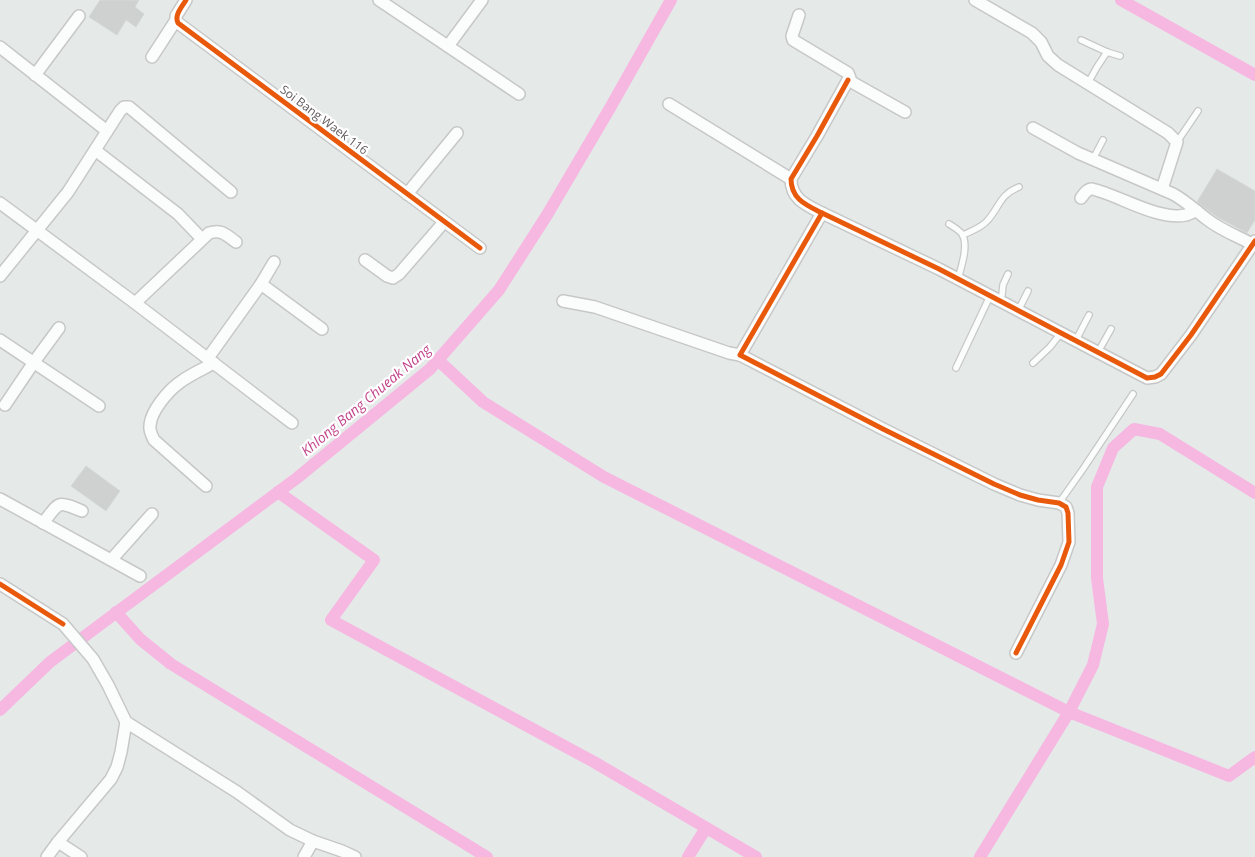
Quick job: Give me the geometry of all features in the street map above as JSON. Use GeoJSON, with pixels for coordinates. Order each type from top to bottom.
{"type":"FeatureCollection","features":[{"type":"Feature","properties":{"kind":"street"},"geometry":{"type":"LineString","coordinates":[[152,57],[176,20],[176,16],[186,0]]}},
{"type":"Feature","properties":{"kind":"street"},"geometry":{"type":"LineString","coordinates":[[379,0],[519,94]]}},
{"type":"Feature","properties":{"kind":"street"},"geometry":{"type":"LineString","coordinates":[[448,46],[482,0]]}},
{"type":"Feature","properties":{"kind":"street"},"geometry":{"type":"LineString","coordinates":[[975,0],[1032,32],[1041,42],[1048,56],[1058,65],[1168,133],[1177,142],[1162,189]]}},
{"type":"Feature","properties":{"kind":"street"},"geometry":{"type":"LineString","coordinates":[[799,15],[792,36],[793,40],[848,73],[850,78],[818,136],[791,179],[791,187],[795,195],[806,205],[822,214],[958,279],[1147,378],[1162,374],[1206,314],[1254,242],[1218,227],[1185,200],[1065,146],[1033,128]]}},
{"type":"Feature","properties":{"kind":"street"},"geometry":{"type":"LineString","coordinates":[[35,75],[79,16]]}},
{"type":"Feature","properties":{"kind":"street","name":"Soi Bang Waek 116"},"geometry":{"type":"LineString","coordinates":[[176,20],[480,248]]}},
{"type":"Feature","properties":{"kind":"street"},"geometry":{"type":"LineString","coordinates":[[2,52],[107,130]]}},
{"type":"Feature","properties":{"kind":"street"},"geometry":{"type":"LineString","coordinates":[[848,80],[905,112]]}},
{"type":"Feature","properties":{"kind":"street"},"geometry":{"type":"LineString","coordinates":[[669,104],[791,179]]}},
{"type":"Feature","properties":{"kind":"street"},"geometry":{"type":"LineString","coordinates":[[0,276],[68,192],[107,130],[124,107],[129,107],[231,192]]}},
{"type":"Feature","properties":{"kind":"street"},"geometry":{"type":"LineString","coordinates":[[407,194],[457,132]]}},
{"type":"Feature","properties":{"kind":"street"},"geometry":{"type":"LineString","coordinates":[[95,150],[178,214],[202,239]]}},
{"type":"Feature","properties":{"kind":"street"},"geometry":{"type":"LineString","coordinates":[[1081,198],[1089,189],[1092,189],[1163,214],[1177,216],[1197,211]]}},
{"type":"Feature","properties":{"kind":"street"},"geometry":{"type":"LineString","coordinates":[[0,203],[211,360],[292,423]]}},
{"type":"Feature","properties":{"kind":"street"},"geometry":{"type":"LineString","coordinates":[[740,355],[822,214]]}},
{"type":"Feature","properties":{"kind":"street"},"geometry":{"type":"LineString","coordinates":[[365,260],[387,276],[393,278],[399,274],[444,222]]}},
{"type":"Feature","properties":{"kind":"street"},"geometry":{"type":"LineString","coordinates":[[135,303],[209,233],[220,231],[236,242]]}},
{"type":"Feature","properties":{"kind":"street"},"geometry":{"type":"LineString","coordinates":[[206,486],[154,440],[150,424],[155,412],[170,391],[180,381],[211,360],[274,262]]}},
{"type":"Feature","properties":{"kind":"street"},"geometry":{"type":"LineString","coordinates":[[261,284],[322,329]]}},
{"type":"Feature","properties":{"kind":"street"},"geometry":{"type":"LineString","coordinates":[[563,301],[595,308],[740,355],[994,484],[1020,495],[1059,503],[1066,507],[1069,542],[1066,552],[1016,653]]}},
{"type":"Feature","properties":{"kind":"street"},"geometry":{"type":"LineString","coordinates":[[6,405],[59,328]]}},
{"type":"Feature","properties":{"kind":"street"},"geometry":{"type":"LineString","coordinates":[[0,340],[98,406]]}},
{"type":"Feature","properties":{"kind":"street"},"geometry":{"type":"LineString","coordinates":[[0,499],[140,576]]}},
{"type":"Feature","properties":{"kind":"street"},"geometry":{"type":"LineString","coordinates":[[43,523],[57,505],[63,503],[82,511]]}},
{"type":"Feature","properties":{"kind":"street"},"geometry":{"type":"LineString","coordinates":[[111,560],[152,514]]}},
{"type":"Feature","properties":{"kind":"street"},"geometry":{"type":"LineString","coordinates":[[0,584],[63,624],[93,659],[126,722],[238,792],[290,830],[355,857]]}},
{"type":"Feature","properties":{"kind":"street"},"geometry":{"type":"LineString","coordinates":[[47,857],[111,779],[119,759],[126,722]]}},
{"type":"Feature","properties":{"kind":"street"},"geometry":{"type":"LineString","coordinates":[[304,857],[313,841]]}},
{"type":"Feature","properties":{"kind":"street"},"geometry":{"type":"LineString","coordinates":[[58,842],[81,857]]}},
{"type":"Feature","properties":{"kind":"lane"},"geometry":{"type":"LineString","coordinates":[[1081,40],[1120,56]]}},
{"type":"Feature","properties":{"kind":"lane"},"geometry":{"type":"LineString","coordinates":[[1088,84],[1096,67],[1107,52]]}},
{"type":"Feature","properties":{"kind":"lane"},"geometry":{"type":"LineString","coordinates":[[1177,142],[1198,111]]}},
{"type":"Feature","properties":{"kind":"lane"},"geometry":{"type":"LineString","coordinates":[[1093,159],[1103,140]]}},
{"type":"Feature","properties":{"kind":"lane"},"geometry":{"type":"LineString","coordinates":[[963,235],[987,221],[1005,195],[1019,187]]}},
{"type":"Feature","properties":{"kind":"lane"},"geometry":{"type":"LineString","coordinates":[[949,224],[958,230],[965,240],[965,250],[958,279]]}},
{"type":"Feature","properties":{"kind":"lane"},"geometry":{"type":"LineString","coordinates":[[956,368],[995,299],[1002,295],[1003,285],[1008,274]]}},
{"type":"Feature","properties":{"kind":"lane"},"geometry":{"type":"LineString","coordinates":[[1018,311],[1028,291]]}},
{"type":"Feature","properties":{"kind":"lane"},"geometry":{"type":"LineString","coordinates":[[1076,340],[1089,315]]}},
{"type":"Feature","properties":{"kind":"lane"},"geometry":{"type":"LineString","coordinates":[[1098,352],[1111,329]]}},
{"type":"Feature","properties":{"kind":"lane"},"geometry":{"type":"LineString","coordinates":[[1033,363],[1050,347],[1061,333]]}},
{"type":"Feature","properties":{"kind":"lane"},"geometry":{"type":"LineString","coordinates":[[1059,503],[1133,394]]}},
{"type":"Feature","properties":{"kind":"building"},"geometry":{"type":"Polygon","coordinates":[[[100,0],[139,0],[135,7],[144,14],[136,27],[126,20],[117,35],[89,17],[100,0]]]}},
{"type":"Feature","properties":{"kind":"building"},"geometry":{"type":"Polygon","coordinates":[[[1217,169],[1255,191],[1255,220],[1247,233],[1217,217],[1197,202],[1217,169]]]}},
{"type":"Feature","properties":{"kind":"building"},"geometry":{"type":"Polygon","coordinates":[[[86,466],[120,491],[106,511],[71,486],[86,466]]]}},
{"type":"Feature","properties":{"kind":"waterway","name":"Khlong Bang Chueak Nang"},"geometry":{"type":"LineString","coordinates":[[0,710],[50,662],[297,478],[430,369],[499,290],[547,215],[671,0]]}},
{"type":"Feature","properties":{"kind":"waterway"},"geometry":{"type":"LineString","coordinates":[[1121,0],[1255,75]]}},
{"type":"Feature","properties":{"kind":"waterway"},"geometry":{"type":"LineString","coordinates":[[438,360],[483,402],[604,477],[1069,712],[1229,776],[1255,757]]}},
{"type":"Feature","properties":{"kind":"waterway"},"geometry":{"type":"LineString","coordinates":[[980,857],[1069,712],[1093,665],[1103,624],[1097,578],[1097,487],[1113,448],[1134,429],[1160,434],[1255,493]]}},
{"type":"Feature","properties":{"kind":"waterway"},"geometry":{"type":"LineString","coordinates":[[278,492],[374,560],[331,620],[594,762],[756,857]]}},
{"type":"Feature","properties":{"kind":"waterway"},"geometry":{"type":"LineString","coordinates":[[116,612],[140,639],[171,664],[487,857]]}},
{"type":"Feature","properties":{"kind":"waterway"},"geometry":{"type":"LineString","coordinates":[[688,857],[706,828]]}},
{"type":"Feature","properties":{"kind":"cycle path"},"geometry":{"type":"LineString","coordinates":[[186,0],[178,14],[178,23],[480,248]]}},
{"type":"Feature","properties":{"kind":"cycle path"},"geometry":{"type":"LineString","coordinates":[[848,80],[791,179],[794,192],[800,200],[822,213],[939,269],[1147,378],[1161,374],[1191,335],[1255,241]]}},
{"type":"Feature","properties":{"kind":"cycle path"},"geometry":{"type":"LineString","coordinates":[[822,213],[740,355],[994,484],[1020,495],[1059,503],[1066,507],[1069,542],[1061,565],[1016,653]]}},
{"type":"Feature","properties":{"kind":"cycle path"},"geometry":{"type":"LineString","coordinates":[[0,584],[63,624]]}}]}
